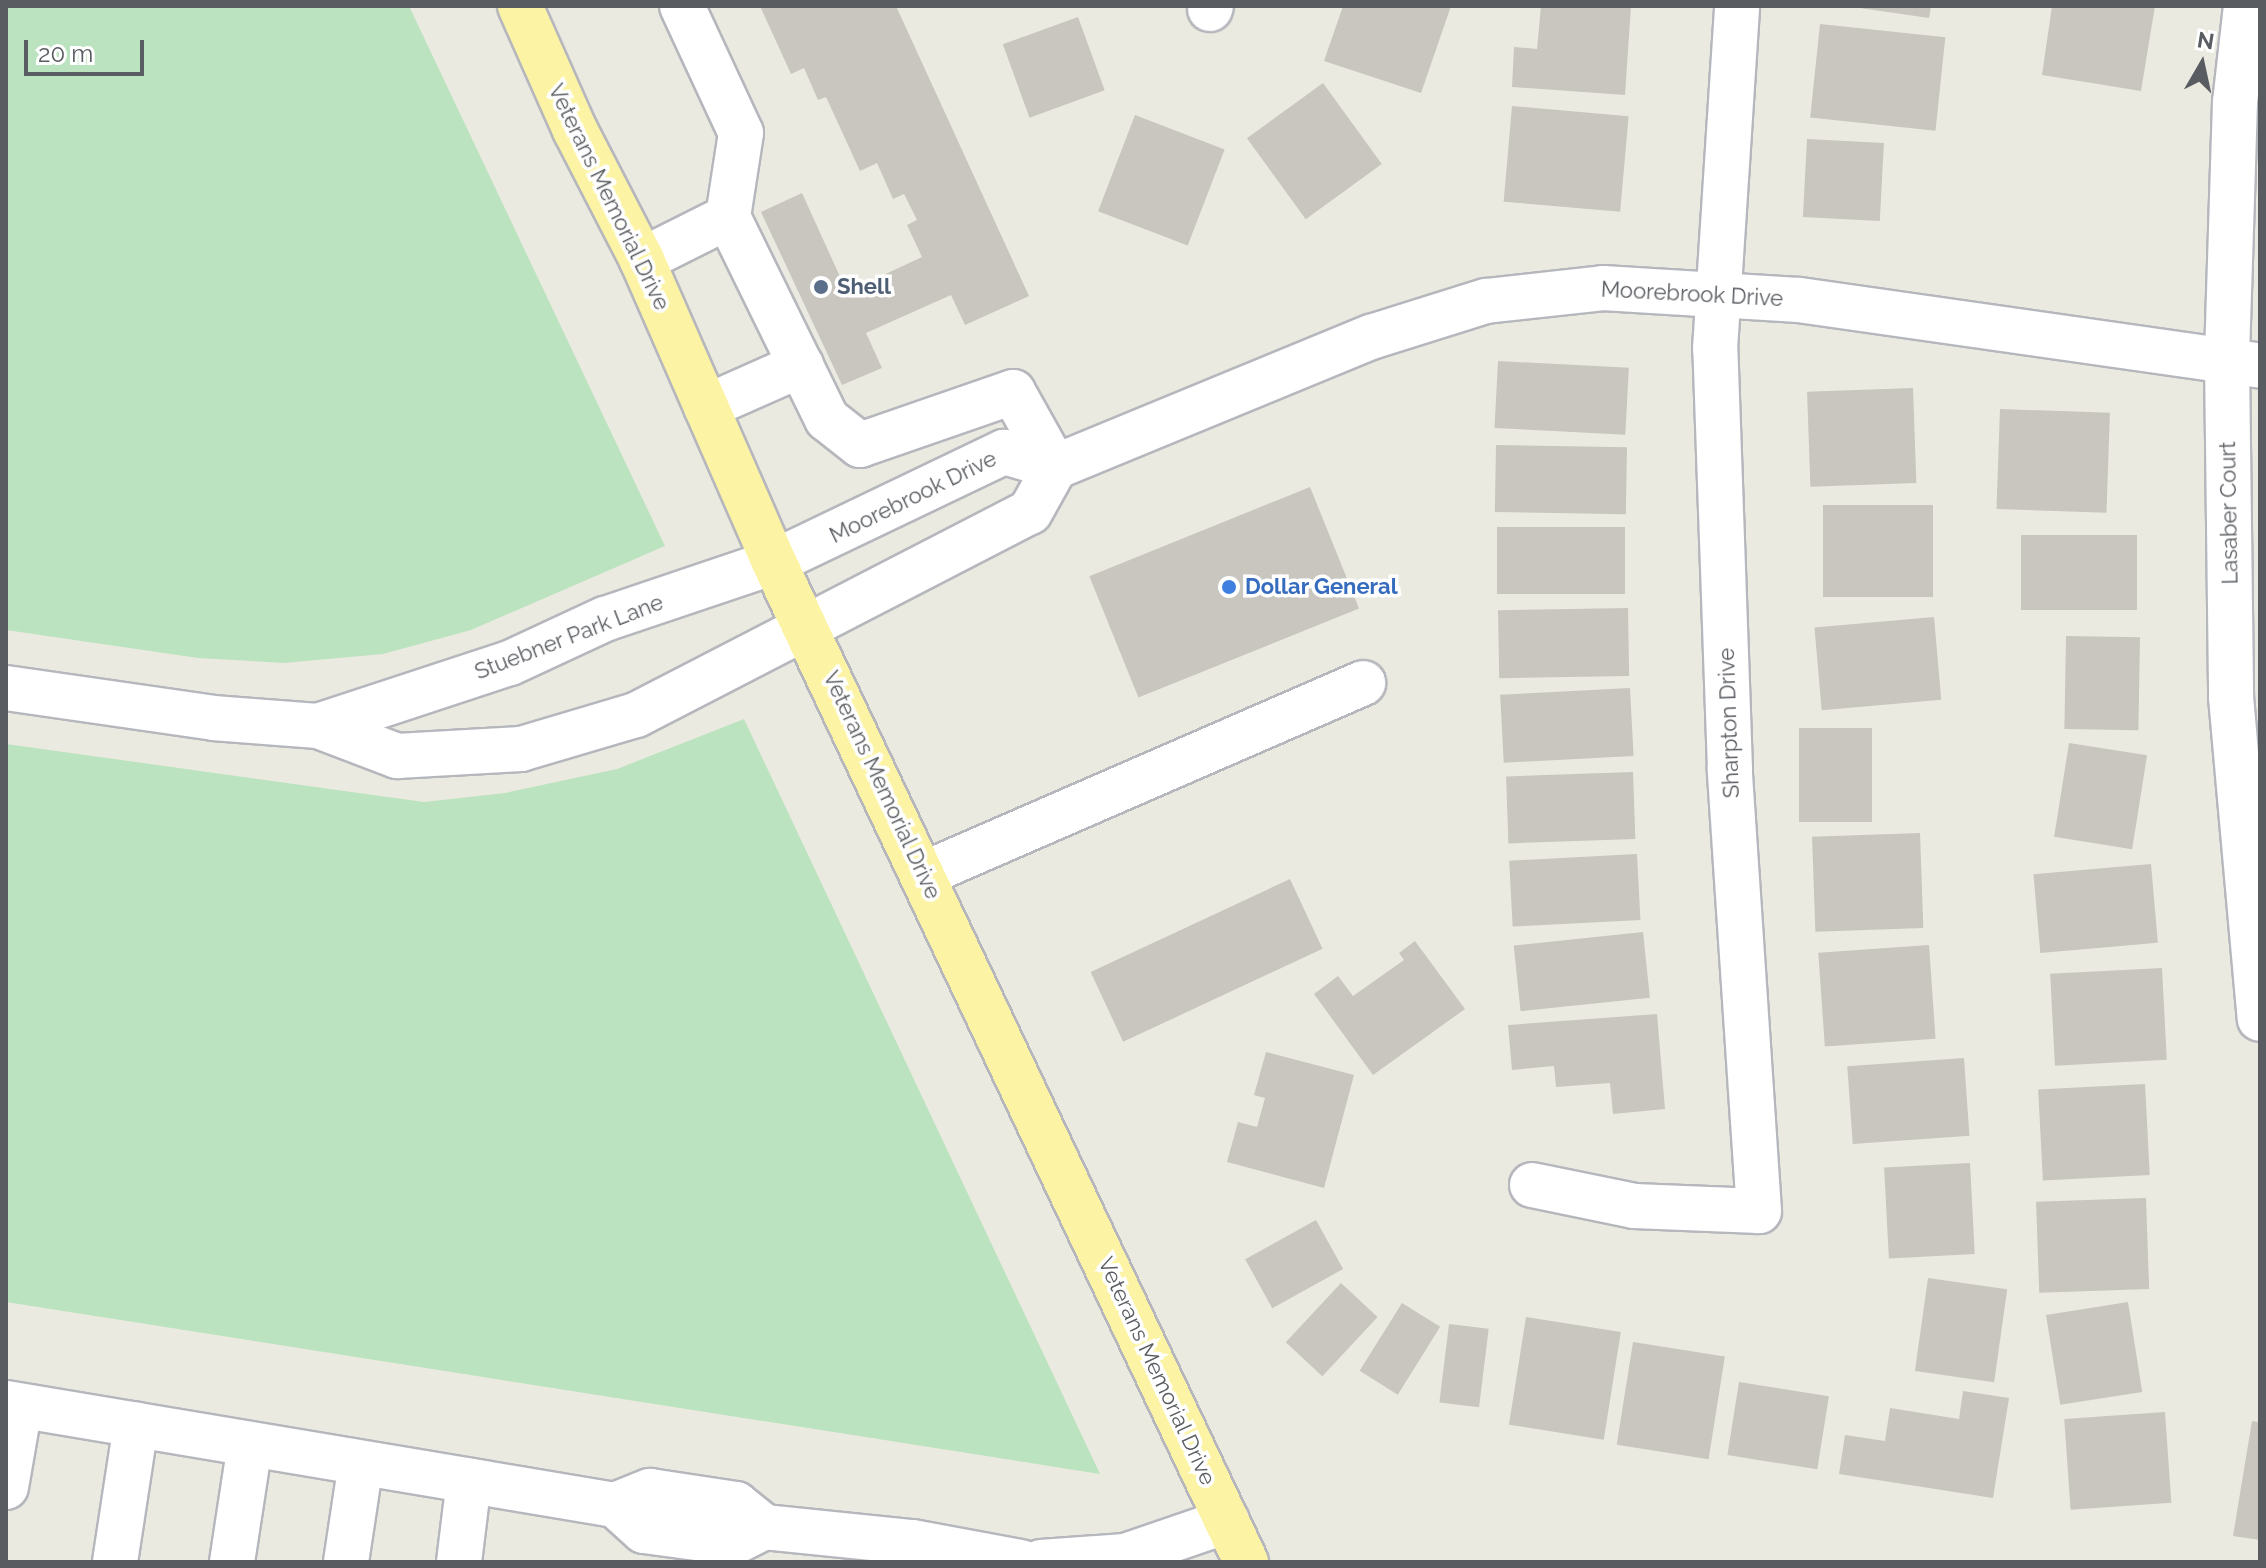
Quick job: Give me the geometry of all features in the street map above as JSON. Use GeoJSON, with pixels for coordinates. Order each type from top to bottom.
{"type":"FeatureCollection","features":[{"type":"Feature","properties":{"kind":"main road","name":"Veterans Memorial Drive"},"geometry":{"type":"LineString","coordinates":[[520,6],[575,130],[642,260],[774,562],[924,874],[1246,1562]]}},
{"type":"Feature","properties":{"kind":"street"},"geometry":{"type":"LineString","coordinates":[[682,6],[741,133],[728,217],[827,419],[860,445],[1013,392],[1055,467],[1030,512],[806,626]]}},
{"type":"Feature","properties":{"kind":"street","name":"Sharpton Drive"},"geometry":{"type":"LineString","coordinates":[[1532,1185],[1634,1206],[1759,1211],[1730,769],[1715,349],[1737,6]]}},
{"type":"Feature","properties":{"kind":"street","name":"Lasaber Court"},"geometry":{"type":"LineString","coordinates":[[2246,6],[2235,102],[2243,363],[2231,697],[2260,1019]]}},
{"type":"Feature","properties":{"kind":"street"},"geometry":{"type":"LineString","coordinates":[[642,260],[728,217]]}},
{"type":"Feature","properties":{"kind":"street","name":"Moorebrook Drive"},"geometry":{"type":"LineString","coordinates":[[774,562],[1004,452],[1055,467],[1371,337],[1486,301],[1603,288],[1719,293],[2243,363]]}},
{"type":"Feature","properties":{"kind":"street"},"geometry":{"type":"LineString","coordinates":[[706,407],[801,365]]}},
{"type":"Feature","properties":{"kind":"street","name":"Stuebner Park Lane"},"geometry":{"type":"LineString","coordinates":[[318,726],[510,663],[605,619],[774,562]]}},
{"type":"Feature","properties":{"kind":"street","name":"Stuebner Park Lane"},"geometry":{"type":"LineString","coordinates":[[6,688],[213,718],[318,726],[397,756],[521,749],[636,715],[806,626]]}},
{"type":"Feature","properties":{"kind":"street"},"geometry":{"type":"LineString","coordinates":[[924,874],[1363,683]]}},
{"type":"Feature","properties":{"kind":"street"},"geometry":{"type":"LineString","coordinates":[[6,1487],[13,1404],[615,1505],[644,1531],[733,1543],[764,1527],[912,1542],[1021,1562]]}},
{"type":"Feature","properties":{"kind":"street"},"geometry":{"type":"LineString","coordinates":[[115,1562],[136,1425]]}},
{"type":"Feature","properties":{"kind":"street"},"geometry":{"type":"LineString","coordinates":[[232,1562],[250,1444]]}},
{"type":"Feature","properties":{"kind":"street"},"geometry":{"type":"LineString","coordinates":[[346,1562],[361,1463]]}},
{"type":"Feature","properties":{"kind":"street"},"geometry":{"type":"LineString","coordinates":[[459,1562],[469,1481]]}},
{"type":"Feature","properties":{"kind":"street"},"geometry":{"type":"LineString","coordinates":[[1041,1562],[1125,1556],[1227,1521]]}},
{"type":"Feature","properties":{"kind":"green space"},"geometry":{"type":"Polygon","coordinates":[[[6,6],[409,6],[665,546],[471,630],[383,654],[284,663],[198,658],[6,630],[6,6]]]}},
{"type":"Feature","properties":{"kind":"green space"},"geometry":{"type":"Polygon","coordinates":[[[744,719],[1100,1474],[6,1302],[6,744],[424,802],[505,793],[617,769],[744,719]]]}},
{"type":"Feature","properties":{"kind":"building"},"geometry":{"type":"Polygon","coordinates":[[[760,6],[896,6],[1029,296],[965,325],[951,295],[866,333],[882,368],[842,385],[761,212],[802,193],[847,292],[922,257],[907,225],[917,220],[904,194],[893,199],[877,163],[860,171],[826,97],[818,100],[804,68],[791,74],[760,6]]]}},
{"type":"Feature","properties":{"kind":"building"},"geometry":{"type":"Polygon","coordinates":[[[1343,6],[1451,6],[1421,93],[1324,61],[1343,6]]]}},
{"type":"Feature","properties":{"kind":"building"},"geometry":{"type":"Polygon","coordinates":[[[1541,6],[1631,6],[1625,95],[1512,87],[1514,47],[1537,49],[1541,6]]]}},
{"type":"Feature","properties":{"kind":"building"},"geometry":{"type":"Polygon","coordinates":[[[1846,6],[1931,6],[1929,18],[1846,6]]]}},
{"type":"Feature","properties":{"kind":"building"},"geometry":{"type":"Polygon","coordinates":[[[2052,6],[2155,6],[2141,91],[2042,75],[2052,6]]]}},
{"type":"Feature","properties":{"kind":"building"},"geometry":{"type":"Polygon","coordinates":[[[1078,17],[1105,90],[1030,118],[1003,44],[1078,17]]]}},
{"type":"Feature","properties":{"kind":"building"},"geometry":{"type":"Polygon","coordinates":[[[1820,24],[1945,37],[1935,131],[1810,117],[1820,24]]]}},
{"type":"Feature","properties":{"kind":"building"},"geometry":{"type":"Polygon","coordinates":[[[1323,83],[1382,164],[1306,219],[1247,138],[1323,83]]]}},
{"type":"Feature","properties":{"kind":"building"},"geometry":{"type":"Polygon","coordinates":[[[1512,106],[1629,116],[1620,212],[1504,202],[1512,106]]]}},
{"type":"Feature","properties":{"kind":"building"},"geometry":{"type":"Polygon","coordinates":[[[1135,115],[1225,149],[1188,246],[1098,211],[1135,115]]]}},
{"type":"Feature","properties":{"kind":"building"},"geometry":{"type":"Polygon","coordinates":[[[1807,139],[1884,143],[1880,221],[1803,217],[1807,139]]]}},
{"type":"Feature","properties":{"kind":"building"},"geometry":{"type":"Polygon","coordinates":[[[1498,361],[1629,368],[1625,435],[1494,428],[1498,361]]]}},
{"type":"Feature","properties":{"kind":"building"},"geometry":{"type":"Polygon","coordinates":[[[1913,388],[1916,483],[1810,487],[1807,392],[1913,388]]]}},
{"type":"Feature","properties":{"kind":"building"},"geometry":{"type":"Polygon","coordinates":[[[2000,409],[2110,413],[2106,513],[1997,509],[2000,409]]]}},
{"type":"Feature","properties":{"kind":"building"},"geometry":{"type":"Polygon","coordinates":[[[1496,445],[1627,447],[1626,514],[1495,512],[1496,445]]]}},
{"type":"Feature","properties":{"kind":"building"},"geometry":{"type":"Polygon","coordinates":[[[1310,487],[1359,608],[1138,698],[1089,576],[1310,487]]]}},
{"type":"Feature","properties":{"kind":"building"},"geometry":{"type":"Polygon","coordinates":[[[1823,505],[1933,505],[1933,597],[1823,597],[1823,505]]]}},
{"type":"Feature","properties":{"kind":"building"},"geometry":{"type":"Polygon","coordinates":[[[1497,527],[1625,527],[1625,594],[1497,594],[1497,527]]]}},
{"type":"Feature","properties":{"kind":"building"},"geometry":{"type":"Polygon","coordinates":[[[2021,535],[2137,535],[2137,610],[2021,610],[2021,535]]]}},
{"type":"Feature","properties":{"kind":"building"},"geometry":{"type":"Polygon","coordinates":[[[1628,608],[1629,676],[1499,678],[1498,610],[1628,608]]]}},
{"type":"Feature","properties":{"kind":"building"},"geometry":{"type":"Polygon","coordinates":[[[1934,617],[1941,700],[1822,710],[1814,627],[1934,617]]]}},
{"type":"Feature","properties":{"kind":"building"},"geometry":{"type":"Polygon","coordinates":[[[2066,636],[2140,637],[2138,730],[2064,729],[2066,636]]]}},
{"type":"Feature","properties":{"kind":"building"},"geometry":{"type":"Polygon","coordinates":[[[1630,688],[1634,756],[1504,763],[1500,695],[1630,688]]]}},
{"type":"Feature","properties":{"kind":"building"},"geometry":{"type":"Polygon","coordinates":[[[1799,728],[1872,728],[1872,822],[1799,822],[1799,728]]]}},
{"type":"Feature","properties":{"kind":"building"},"geometry":{"type":"Polygon","coordinates":[[[2069,743],[2147,755],[2132,849],[2054,837],[2069,743]]]}},
{"type":"Feature","properties":{"kind":"building"},"geometry":{"type":"Polygon","coordinates":[[[1633,772],[1635,839],[1508,843],[1506,776],[1633,772]]]}},
{"type":"Feature","properties":{"kind":"building"},"geometry":{"type":"Polygon","coordinates":[[[1920,833],[1923,928],[1815,932],[1812,837],[1920,833]]]}},
{"type":"Feature","properties":{"kind":"building"},"geometry":{"type":"Polygon","coordinates":[[[1637,854],[1640,920],[1513,927],[1509,861],[1637,854]]]}},
{"type":"Feature","properties":{"kind":"building"},"geometry":{"type":"Polygon","coordinates":[[[2151,864],[2158,943],[2040,953],[2033,874],[2151,864]]]}},
{"type":"Feature","properties":{"kind":"building"},"geometry":{"type":"Polygon","coordinates":[[[1290,879],[1323,949],[1123,1042],[1091,972],[1290,879]]]}},
{"type":"Feature","properties":{"kind":"building"},"geometry":{"type":"Polygon","coordinates":[[[1643,932],[1650,998],[1521,1011],[1514,946],[1643,932]]]}},
{"type":"Feature","properties":{"kind":"building"},"geometry":{"type":"Polygon","coordinates":[[[1415,941],[1465,1009],[1373,1075],[1314,994],[1338,976],[1353,996],[1404,960],[1399,953],[1415,941]]]}},
{"type":"Feature","properties":{"kind":"building"},"geometry":{"type":"Polygon","coordinates":[[[1929,945],[1936,1039],[1825,1047],[1818,953],[1929,945]]]}},
{"type":"Feature","properties":{"kind":"building"},"geometry":{"type":"Polygon","coordinates":[[[2162,968],[2167,1060],[2055,1066],[2050,974],[2162,968]]]}},
{"type":"Feature","properties":{"kind":"building"},"geometry":{"type":"Polygon","coordinates":[[[1657,1014],[1665,1109],[1613,1114],[1610,1083],[1556,1087],[1554,1066],[1512,1070],[1508,1025],[1657,1014]]]}},
{"type":"Feature","properties":{"kind":"building"},"geometry":{"type":"Polygon","coordinates":[[[1266,1052],[1354,1075],[1324,1188],[1227,1162],[1238,1122],[1257,1127],[1265,1098],[1254,1095],[1266,1052]]]}},
{"type":"Feature","properties":{"kind":"building"},"geometry":{"type":"Polygon","coordinates":[[[1964,1058],[1969,1136],[1853,1144],[1847,1066],[1964,1058]]]}},
{"type":"Feature","properties":{"kind":"building"},"geometry":{"type":"Polygon","coordinates":[[[2145,1084],[2150,1175],[2043,1180],[2038,1090],[2145,1084]]]}},
{"type":"Feature","properties":{"kind":"building"},"geometry":{"type":"Polygon","coordinates":[[[1970,1163],[1975,1254],[1889,1258],[1884,1168],[1970,1163]]]}},
{"type":"Feature","properties":{"kind":"building"},"geometry":{"type":"Polygon","coordinates":[[[2146,1198],[2149,1289],[2039,1293],[2036,1202],[2146,1198]]]}},
{"type":"Feature","properties":{"kind":"building"},"geometry":{"type":"Polygon","coordinates":[[[1316,1220],[1343,1269],[1272,1308],[1245,1259],[1316,1220]]]}},
{"type":"Feature","properties":{"kind":"building"},"geometry":{"type":"Polygon","coordinates":[[[1928,1278],[2007,1289],[1994,1382],[1915,1371],[1928,1278]]]}},
{"type":"Feature","properties":{"kind":"building"},"geometry":{"type":"Polygon","coordinates":[[[1341,1283],[1378,1317],[1322,1376],[1286,1342],[1341,1283]]]}},
{"type":"Feature","properties":{"kind":"building"},"geometry":{"type":"Polygon","coordinates":[[[2128,1302],[2142,1392],[2060,1405],[2046,1315],[2128,1302]]]}},
{"type":"Feature","properties":{"kind":"building"},"geometry":{"type":"Polygon","coordinates":[[[1402,1303],[1440,1327],[1398,1395],[1360,1371],[1402,1303]]]}},
{"type":"Feature","properties":{"kind":"building"},"geometry":{"type":"Polygon","coordinates":[[[1526,1317],[1621,1332],[1604,1440],[1509,1425],[1526,1317]]]}},
{"type":"Feature","properties":{"kind":"building"},"geometry":{"type":"Polygon","coordinates":[[[1449,1324],[1489,1329],[1479,1407],[1439,1402],[1449,1324]]]}},
{"type":"Feature","properties":{"kind":"building"},"geometry":{"type":"Polygon","coordinates":[[[1633,1342],[1725,1357],[1709,1459],[1617,1445],[1633,1342]]]}},
{"type":"Feature","properties":{"kind":"building"},"geometry":{"type":"Polygon","coordinates":[[[1739,1382],[1829,1396],[1817,1469],[1727,1455],[1739,1382]]]}},
{"type":"Feature","properties":{"kind":"building"},"geometry":{"type":"Polygon","coordinates":[[[1963,1391],[2009,1398],[1993,1498],[1839,1474],[1845,1435],[1885,1441],[1890,1408],[1959,1419],[1963,1391]]]}},
{"type":"Feature","properties":{"kind":"building"},"geometry":{"type":"Polygon","coordinates":[[[2165,1412],[2171,1503],[2071,1510],[2064,1419],[2165,1412]]]}},
{"type":"Feature","properties":{"kind":"building"},"geometry":{"type":"Polygon","coordinates":[[[2252,1421],[2260,1422],[2260,1540],[2233,1536],[2252,1421]]]}},
{"type":"Feature","properties":{"kind":"place","name":"Shell"},"geometry":{"type":"Point","coordinates":[821,287]}},
{"type":"Feature","properties":{"kind":"place","name":"Dollar General"},"geometry":{"type":"Point","coordinates":[1229,587]}}]}
